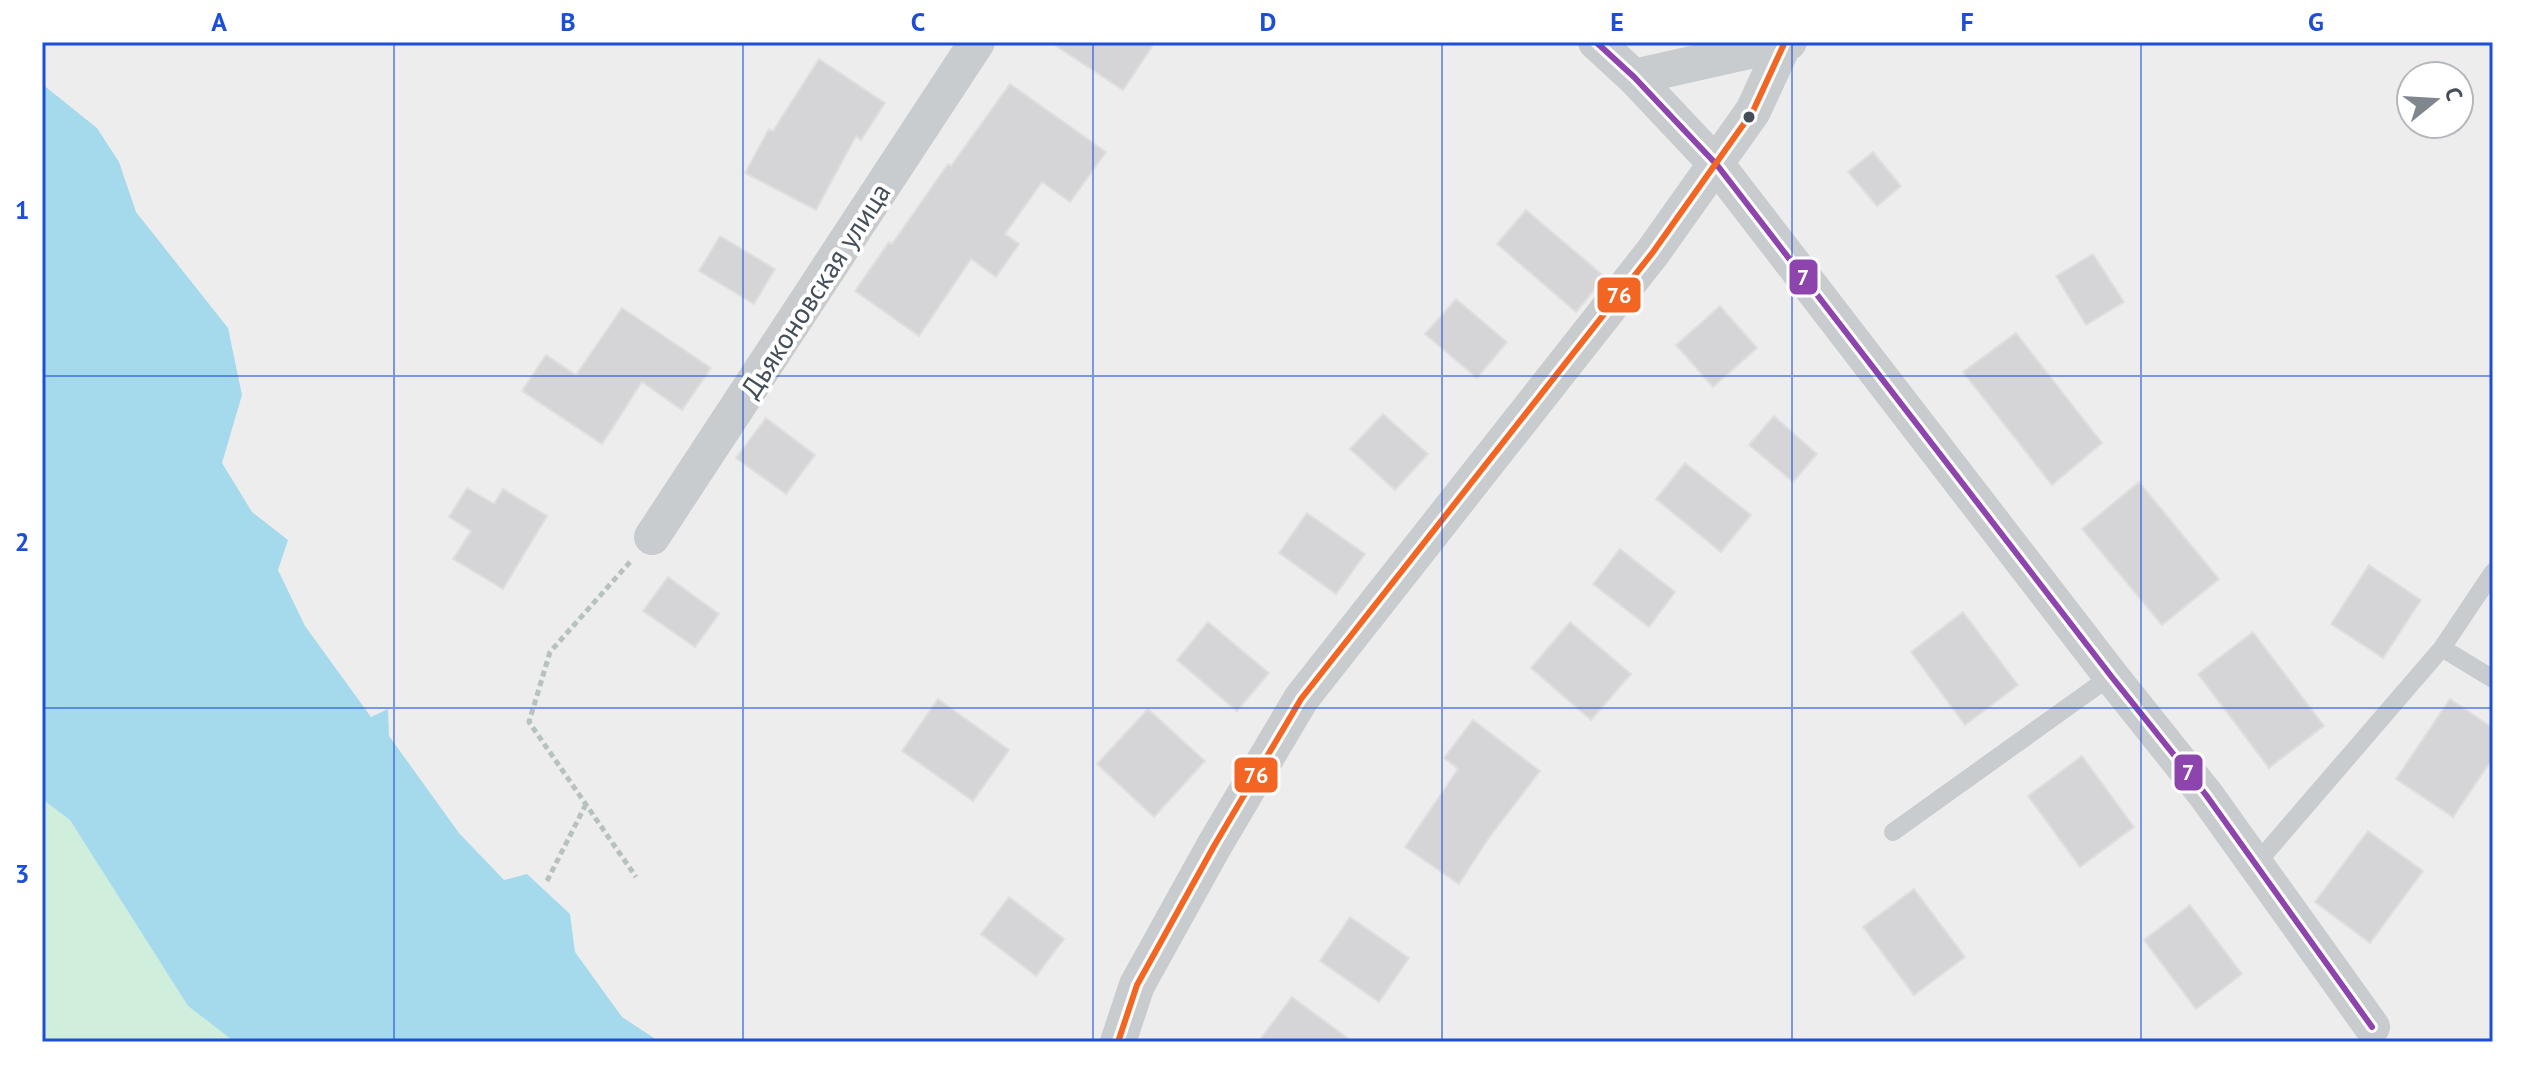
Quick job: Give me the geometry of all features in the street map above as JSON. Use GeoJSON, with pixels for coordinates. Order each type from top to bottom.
{"type":"FeatureCollection","features":[{"type":"Feature","properties":{"kind":"street","name":"Дьяконовская улица"},"geometry":{"type":"LineString","coordinates":[[652,537],[977,42]]}},
{"type":"Feature","properties":{"kind":"street"},"geometry":{"type":"LineString","coordinates":[[1596,42],[1634,77],[1717,165],[2206,795],[2378,1035]]}},
{"type":"Feature","properties":{"kind":"street"},"geometry":{"type":"LineString","coordinates":[[1634,77],[1786,43]]}},
{"type":"Feature","properties":{"kind":"street"},"geometry":{"type":"LineString","coordinates":[[1118,1042],[1137,985],[1301,699],[1653,252],[1753,111],[1786,43]]}},
{"type":"Feature","properties":{"kind":"lane"},"geometry":{"type":"LineString","coordinates":[[2256,864],[2442,648],[2493,572]]}},
{"type":"Feature","properties":{"kind":"lane"},"geometry":{"type":"LineString","coordinates":[[2442,648],[2493,679]]}},
{"type":"Feature","properties":{"kind":"lane"},"geometry":{"type":"LineString","coordinates":[[1893,832],[2111,676]]}},
{"type":"Feature","properties":{"kind":"path"},"geometry":{"type":"LineString","coordinates":[[636,877],[529,722],[550,652],[652,537]]}},
{"type":"Feature","properties":{"kind":"path"},"geometry":{"type":"LineString","coordinates":[[547,881],[586,804]]}},
{"type":"Feature","properties":{"kind":"green space"},"geometry":{"type":"Polygon","coordinates":[[[42,799],[70,820],[188,1006],[235,1042],[42,1042],[42,799]]]}},
{"type":"Feature","properties":{"kind":"water"},"geometry":{"type":"Polygon","coordinates":[[[42,84],[97,128],[119,162],[136,212],[228,328],[242,395],[222,463],[252,512],[288,540],[278,570],[305,626],[371,717],[388,709],[389,736],[459,833],[504,880],[527,874],[570,914],[575,952],[622,1017],[660,1042],[235,1042],[188,1006],[70,820],[42,799],[42,84]]]}},
{"type":"Feature","properties":{"kind":"building"},"geometry":{"type":"Polygon","coordinates":[[[1050,42],[1155,42],[1123,90],[1050,42]]]}},
{"type":"Feature","properties":{"kind":"building"},"geometry":{"type":"Polygon","coordinates":[[[819,59],[885,103],[861,140],[856,136],[816,210],[745,173],[769,129],[773,131],[819,59]]]}},
{"type":"Feature","properties":{"kind":"building"},"geometry":{"type":"Polygon","coordinates":[[[1010,84],[1106,152],[1070,202],[1042,182],[1005,234],[1019,244],[996,277],[971,259],[919,336],[855,291],[1010,84]]]}},
{"type":"Feature","properties":{"kind":"building"},"geometry":{"type":"Polygon","coordinates":[[[1873,152],[1901,186],[1877,206],[1848,172],[1873,152]]]}},
{"type":"Feature","properties":{"kind":"building"},"geometry":{"type":"Polygon","coordinates":[[[1526,210],[1605,277],[1576,312],[1497,244],[1526,210]]]}},
{"type":"Feature","properties":{"kind":"building"},"geometry":{"type":"Polygon","coordinates":[[[720,236],[775,269],[754,304],[699,271],[720,236]]]}},
{"type":"Feature","properties":{"kind":"building"},"geometry":{"type":"Polygon","coordinates":[[[2093,254],[2124,302],[2086,325],[2056,276],[2093,254]]]}},
{"type":"Feature","properties":{"kind":"building"},"geometry":{"type":"Polygon","coordinates":[[[1456,299],[1507,342],[1477,378],[1425,334],[1456,299]]]}},
{"type":"Feature","properties":{"kind":"building"},"geometry":{"type":"Polygon","coordinates":[[[1720,306],[1757,348],[1713,387],[1676,345],[1720,306]]]}},
{"type":"Feature","properties":{"kind":"building"},"geometry":{"type":"Polygon","coordinates":[[[622,308],[711,368],[682,410],[642,382],[602,444],[522,391],[546,355],[576,375],[622,308]]]}},
{"type":"Feature","properties":{"kind":"building"},"geometry":{"type":"Polygon","coordinates":[[[2016,333],[2102,443],[2052,485],[1963,372],[2016,333]]]}},
{"type":"Feature","properties":{"kind":"building"},"geometry":{"type":"Polygon","coordinates":[[[1383,414],[1428,454],[1395,490],[1350,449],[1383,414]]]}},
{"type":"Feature","properties":{"kind":"building"},"geometry":{"type":"Polygon","coordinates":[[[1774,416],[1817,454],[1793,482],[1749,445],[1774,416]]]}},
{"type":"Feature","properties":{"kind":"building"},"geometry":{"type":"Polygon","coordinates":[[[766,418],[815,455],[786,494],[736,458],[766,418]]]}},
{"type":"Feature","properties":{"kind":"building"},"geometry":{"type":"Polygon","coordinates":[[[1685,463],[1751,515],[1721,552],[1656,499],[1685,463]]]}},
{"type":"Feature","properties":{"kind":"building"},"geometry":{"type":"Polygon","coordinates":[[[2139,482],[2219,579],[2162,625],[2082,529],[2139,482]]]}},
{"type":"Feature","properties":{"kind":"building"},"geometry":{"type":"Polygon","coordinates":[[[467,488],[494,504],[503,489],[547,516],[503,589],[453,559],[471,531],[449,517],[467,488]]]}},
{"type":"Feature","properties":{"kind":"building"},"geometry":{"type":"Polygon","coordinates":[[[1307,513],[1365,554],[1336,594],[1279,553],[1307,513]]]}},
{"type":"Feature","properties":{"kind":"building"},"geometry":{"type":"Polygon","coordinates":[[[1620,549],[1675,592],[1649,627],[1593,584],[1620,549]]]}},
{"type":"Feature","properties":{"kind":"building"},"geometry":{"type":"Polygon","coordinates":[[[2369,565],[2421,600],[2383,658],[2331,624],[2369,565]]]}},
{"type":"Feature","properties":{"kind":"building"},"geometry":{"type":"Polygon","coordinates":[[[668,577],[719,614],[695,647],[643,611],[668,577]]]}},
{"type":"Feature","properties":{"kind":"building"},"geometry":{"type":"Polygon","coordinates":[[[1963,612],[2018,685],[1965,725],[1911,652],[1963,612]]]}},
{"type":"Feature","properties":{"kind":"building"},"geometry":{"type":"Polygon","coordinates":[[[1208,622],[1269,673],[1237,711],[1177,660],[1208,622]]]}},
{"type":"Feature","properties":{"kind":"building"},"geometry":{"type":"Polygon","coordinates":[[[1570,622],[1631,674],[1591,720],[1531,668],[1570,622]]]}},
{"type":"Feature","properties":{"kind":"building"},"geometry":{"type":"Polygon","coordinates":[[[2253,632],[2324,726],[2269,768],[2198,674],[2253,632]]]}},
{"type":"Feature","properties":{"kind":"building"},"geometry":{"type":"Polygon","coordinates":[[[938,699],[1009,750],[973,801],[902,751],[938,699]]]}},
{"type":"Feature","properties":{"kind":"building"},"geometry":{"type":"Polygon","coordinates":[[[2450,699],[2493,728],[2493,758],[2453,817],[2396,779],[2450,699]]]}},
{"type":"Feature","properties":{"kind":"building"},"geometry":{"type":"Polygon","coordinates":[[[1148,709],[1205,761],[1154,817],[1097,764],[1148,709]]]}},
{"type":"Feature","properties":{"kind":"building"},"geometry":{"type":"Polygon","coordinates":[[[1473,720],[1540,771],[1488,839],[1459,884],[1405,847],[1458,769],[1444,758],[1473,720]]]}},
{"type":"Feature","properties":{"kind":"building"},"geometry":{"type":"Polygon","coordinates":[[[2082,756],[2134,827],[2080,867],[2028,796],[2082,756]]]}},
{"type":"Feature","properties":{"kind":"building"},"geometry":{"type":"Polygon","coordinates":[[[2368,831],[2423,871],[2370,943],[2315,902],[2368,831]]]}},
{"type":"Feature","properties":{"kind":"building"},"geometry":{"type":"Polygon","coordinates":[[[1914,889],[1965,957],[1914,995],[1863,927],[1914,889]]]}},
{"type":"Feature","properties":{"kind":"building"},"geometry":{"type":"Polygon","coordinates":[[[1009,897],[1064,939],[1036,976],[981,934],[1009,897]]]}},
{"type":"Feature","properties":{"kind":"building"},"geometry":{"type":"Polygon","coordinates":[[[2190,905],[2242,974],[2196,1009],[2144,940],[2190,905]]]}},
{"type":"Feature","properties":{"kind":"building"},"geometry":{"type":"Polygon","coordinates":[[[1350,917],[1409,958],[1379,1002],[1320,961],[1350,917]]]}},
{"type":"Feature","properties":{"kind":"building"},"geometry":{"type":"Polygon","coordinates":[[[1292,997],[1353,1042],[1258,1042],[1292,997]]]}},
{"type":"Feature","properties":{"kind":"transit line","name":"7"},"geometry":{"type":"LineString","coordinates":[[1596,42],[1634,77],[1717,165],[2206,795],[2372,1027]]}},
{"type":"Feature","properties":{"kind":"transit line","name":"76"},"geometry":{"type":"LineString","coordinates":[[1118,1042],[1137,985],[1301,699],[1653,252],[1753,111],[1784,44]]}}]}
